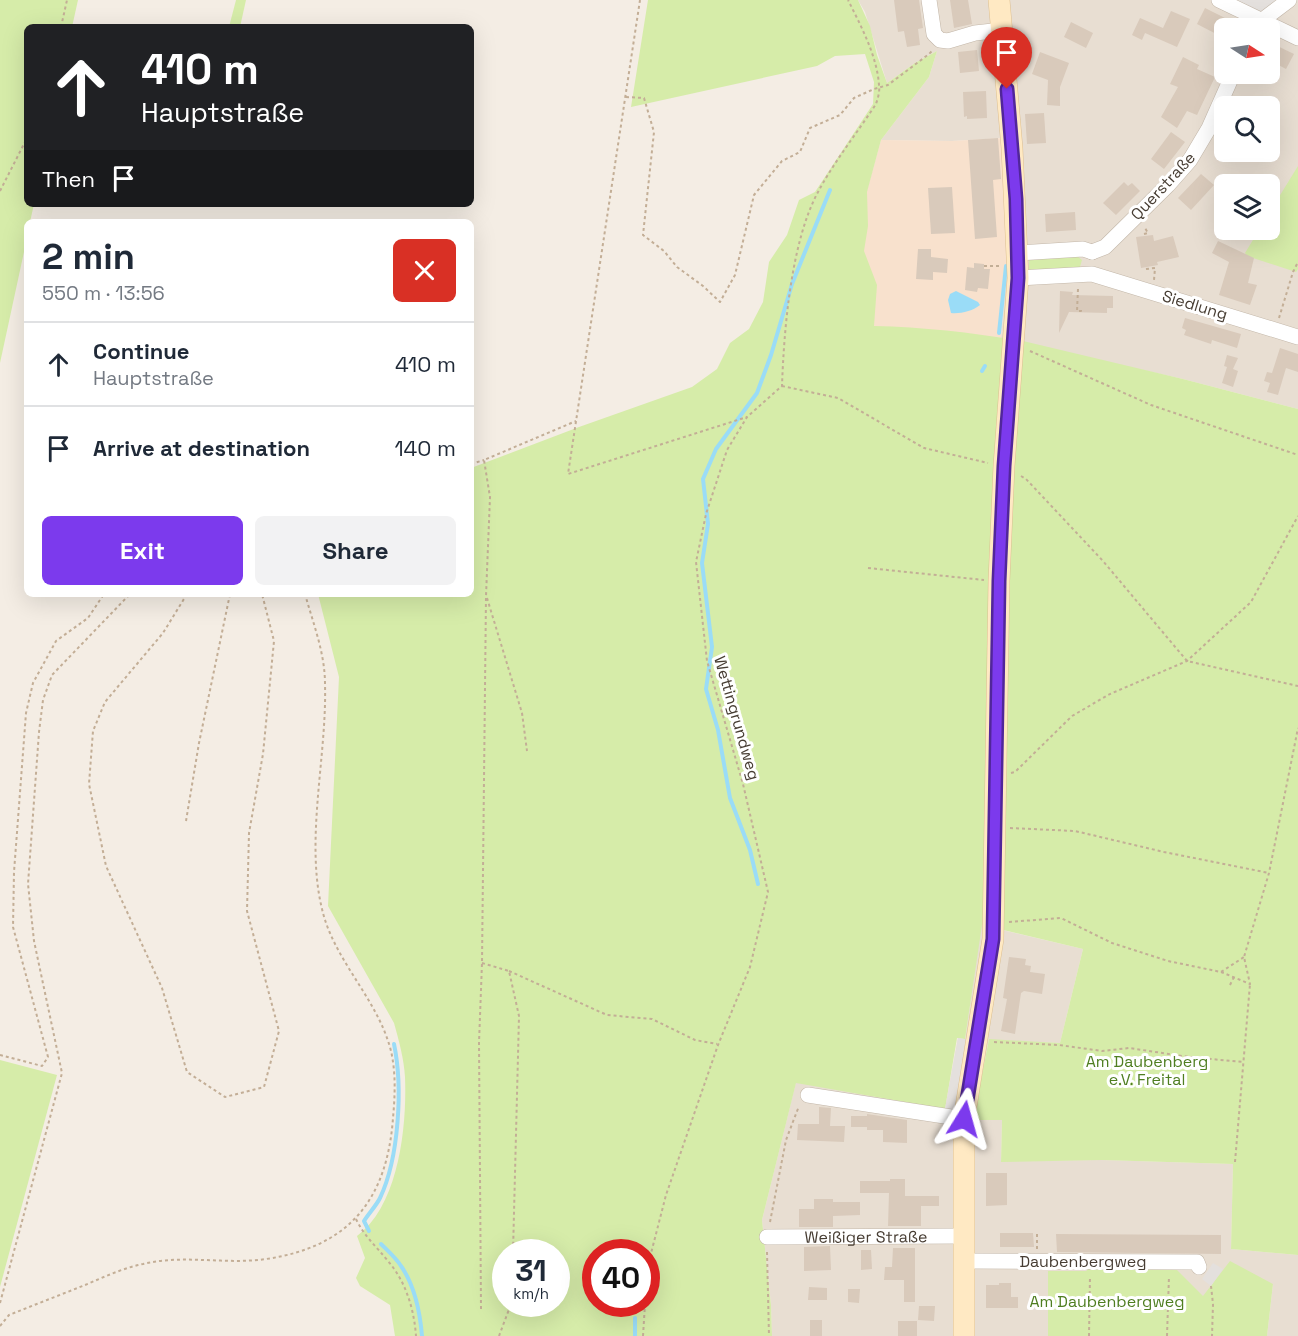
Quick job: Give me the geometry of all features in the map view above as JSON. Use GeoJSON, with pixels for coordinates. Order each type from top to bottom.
{"type":"FeatureCollection","features":[{"type":"Feature","properties":{"kind":"street"},"geometry":{"type":"LineString","coordinates":[[929,0],[934,34],[940,40],[948,41],[975,33],[1002,30]]}},
{"type":"Feature","properties":{"kind":"street"},"geometry":{"type":"LineString","coordinates":[[964,1336],[964,1119],[993,939],[999,581],[1004,466],[1022,349],[1013,266],[1013,158],[999,0]]}},
{"type":"Feature","properties":{"kind":"street"},"geometry":{"type":"LineString","coordinates":[[1219,0],[1246,18]]}},
{"type":"Feature","properties":{"kind":"street"},"geometry":{"type":"LineString","coordinates":[[1266,18],[1288,0]]}},
{"type":"Feature","properties":{"kind":"street"},"geometry":{"type":"LineString","coordinates":[[1280,32],[1298,38]]}},
{"type":"Feature","properties":{"kind":"street","name":"Querstraße"},"geometry":{"type":"LineString","coordinates":[[1092,252],[1105,247],[1187,164],[1209,129],[1229,84]]}},
{"type":"Feature","properties":{"kind":"street"},"geometry":{"type":"LineString","coordinates":[[1013,266],[1083,249],[1092,252],[1092,274]]}},
{"type":"Feature","properties":{"kind":"street","name":"Siedlung"},"geometry":{"type":"LineString","coordinates":[[1013,266],[1092,274],[1298,337]]}},
{"type":"Feature","properties":{"kind":"street"},"geometry":{"type":"LineString","coordinates":[[808,1095],[964,1119]]}},
{"type":"Feature","properties":{"kind":"street","name":"Weißiger Straße"},"geometry":{"type":"LineString","coordinates":[[767,1237],[964,1236]]}},
{"type":"Feature","properties":{"kind":"street","name":"Daubenbergweg"},"geometry":{"type":"LineString","coordinates":[[964,1261],[1197,1262],[1199,1268]]}},
{"type":"Feature","properties":{"kind":"path"},"geometry":{"type":"LineString","coordinates":[[62,24],[67,0]]}},
{"type":"Feature","properties":{"kind":"path"},"geometry":{"type":"LineString","coordinates":[[640,0],[568,474],[747,417]]}},
{"type":"Feature","properties":{"kind":"path"},"geometry":{"type":"LineString","coordinates":[[848,0],[865,38],[880,87],[876,104],[817,193],[799,238],[783,355],[782,386],[838,399],[924,448],[1004,466],[1026,479],[1102,561],[1187,661],[1298,686]]}},
{"type":"Feature","properties":{"kind":"path"},"geometry":{"type":"LineString","coordinates":[[626,97],[644,98],[654,132],[643,235],[664,251],[677,267],[704,286],[720,302],[735,275],[754,195],[782,161],[800,152],[810,128],[840,115],[854,98],[888,86],[930,54],[940,40]]}},
{"type":"Feature","properties":{"kind":"path"},"geometry":{"type":"LineString","coordinates":[[0,190],[24,144]]}},
{"type":"Feature","properties":{"kind":"path"},"geometry":{"type":"LineString","coordinates":[[1142,223],[1148,233],[1144,234]]}},
{"type":"Feature","properties":{"kind":"path"},"geometry":{"type":"LineString","coordinates":[[1276,329],[1298,262]]}},
{"type":"Feature","properties":{"kind":"path"},"geometry":{"type":"LineString","coordinates":[[984,266],[1013,266]]}},
{"type":"Feature","properties":{"kind":"path"},"geometry":{"type":"LineString","coordinates":[[1146,269],[1155,268],[1154,283]]}},
{"type":"Feature","properties":{"kind":"path"},"geometry":{"type":"LineString","coordinates":[[1078,282],[1077,311],[1081,311],[1081,307]]}},
{"type":"Feature","properties":{"kind":"path"},"geometry":{"type":"LineString","coordinates":[[1022,349],[1151,405],[1298,455]]}},
{"type":"Feature","properties":{"kind":"path","name":"Wettingrundweg"},"geometry":{"type":"LineString","coordinates":[[655,1239],[666,1195],[718,1045],[750,967],[768,892],[743,784],[706,661],[696,562],[706,514],[727,450],[747,417],[782,386]]}},
{"type":"Feature","properties":{"kind":"path"},"geometry":{"type":"LineString","coordinates":[[474,463],[576,422]]}},
{"type":"Feature","properties":{"kind":"path"},"geometry":{"type":"LineString","coordinates":[[481,1309],[478,1043],[482,963],[486,596],[490,496],[484,461]]}},
{"type":"Feature","properties":{"kind":"path"},"geometry":{"type":"LineString","coordinates":[[1009,773],[1015,772],[1072,716],[1110,694],[1187,661],[1251,602],[1298,516]]}},
{"type":"Feature","properties":{"kind":"path"},"geometry":{"type":"LineString","coordinates":[[868,568],[999,581]]}},
{"type":"Feature","properties":{"kind":"path"},"geometry":{"type":"LineString","coordinates":[[486,596],[522,713],[527,751]]}},
{"type":"Feature","properties":{"kind":"path"},"geometry":{"type":"LineString","coordinates":[[0,1055],[42,1066],[48,1057],[14,927],[14,872],[19,798],[26,713],[30,693],[56,641],[88,618],[102,597]]}},
{"type":"Feature","properties":{"kind":"path"},"geometry":{"type":"LineString","coordinates":[[0,1303],[62,1073],[34,941],[28,884],[43,700],[52,675],[127,597]]}},
{"type":"Feature","properties":{"kind":"path"},"geometry":{"type":"LineString","coordinates":[[185,597],[163,633],[105,702],[93,731],[89,784],[106,866],[162,988],[187,1072],[225,1097],[264,1087],[279,1031],[247,911],[249,833],[262,754],[274,641],[263,597]]}},
{"type":"Feature","properties":{"kind":"path"},"geometry":{"type":"LineString","coordinates":[[186,820],[199,742],[229,597]]}},
{"type":"Feature","properties":{"kind":"path"},"geometry":{"type":"LineString","coordinates":[[0,1326],[9,1315],[123,1269],[165,1260],[245,1261],[285,1255],[323,1242],[356,1219],[378,1187],[384,1170],[392,1128],[394,1074],[391,1051],[383,1030],[336,945],[322,909],[316,875],[326,681],[319,642],[306,597]]}},
{"type":"Feature","properties":{"kind":"path"},"geometry":{"type":"LineString","coordinates":[[1235,1162],[1236,1127],[1250,984],[1244,957],[1269,873],[1298,729]]}},
{"type":"Feature","properties":{"kind":"path"},"geometry":{"type":"LineString","coordinates":[[1007,828],[1075,831],[1269,873]]}},
{"type":"Feature","properties":{"kind":"path"},"geometry":{"type":"LineString","coordinates":[[1000,923],[1061,918],[1112,943],[1168,961],[1221,972],[1250,984]]}},
{"type":"Feature","properties":{"kind":"path"},"geometry":{"type":"LineString","coordinates":[[1221,972],[1244,957]]}},
{"type":"Feature","properties":{"kind":"path"},"geometry":{"type":"LineString","coordinates":[[482,963],[509,972],[607,1015],[652,1019],[695,1040],[718,1045]]}},
{"type":"Feature","properties":{"kind":"path"},"geometry":{"type":"LineString","coordinates":[[509,972],[519,1016],[513,1239]]}},
{"type":"Feature","properties":{"kind":"path"},"geometry":{"type":"LineString","coordinates":[[1230,985],[1234,977]]}},
{"type":"Feature","properties":{"kind":"path"},"geometry":{"type":"LineString","coordinates":[[988,1041],[1059,1045],[1102,1052],[1129,1048],[1243,1062]]}},
{"type":"Feature","properties":{"kind":"path"},"geometry":{"type":"LineString","coordinates":[[769,1336],[767,1237],[786,1140],[797,1107],[808,1095]]}},
{"type":"Feature","properties":{"kind":"path"},"geometry":{"type":"LineString","coordinates":[[356,1219],[362,1233],[390,1262],[404,1287],[414,1315],[416,1336]]}},
{"type":"Feature","properties":{"kind":"path"},"geometry":{"type":"LineString","coordinates":[[1036,1234],[1037,1256]]}},
{"type":"Feature","properties":{"kind":"path"},"geometry":{"type":"LineString","coordinates":[[1167,1336],[1170,1266]]}},
{"type":"Feature","properties":{"kind":"path"},"geometry":{"type":"LineString","coordinates":[[1089,1336],[1090,1268]]}},
{"type":"Feature","properties":{"kind":"path"},"geometry":{"type":"LineString","coordinates":[[1211,1286],[1214,1304],[1212,1336]]}},
{"type":"Feature","properties":{"kind":"path"},"geometry":{"type":"LineString","coordinates":[[499,1336],[506,1317]]}},
{"type":"Feature","properties":{"kind":"path"},"geometry":{"type":"LineString","coordinates":[[643,1336],[644,1317]]}},
{"type":"Feature","properties":{"kind":"shaded area"},"geometry":{"type":"Polygon","coordinates":[[[858,0],[1298,0],[1298,409],[1183,379],[1001,338],[1009,247],[1002,138],[952,141],[881,140],[929,77],[937,51],[887,83],[865,12],[858,0]]]}},
{"type":"Feature","properties":{"kind":"shaded area"},"geometry":{"type":"Polygon","coordinates":[[[1236,0],[1283,0],[1264,13],[1236,0]]]}},
{"type":"Feature","properties":{"kind":"shaded area"},"geometry":{"type":"Polygon","coordinates":[[[1003,138],[1009,247],[1001,338],[946,332],[817,372],[881,140],[952,141],[1003,138]]]}},
{"type":"Feature","properties":{"kind":"shaded area"},"geometry":{"type":"Polygon","coordinates":[[[981,925],[1083,949],[1060,1043],[989,1040],[973,1120],[1002,1120],[1001,1161],[1102,1160],[1233,1164],[1231,1249],[1298,1255],[1298,1336],[1267,1336],[1273,1284],[1203,1297],[1086,1271],[1048,1271],[1048,1336],[772,1336],[762,1220],[796,1082],[945,1109],[958,1038],[965,1039],[981,925]]]}},
{"type":"Feature","properties":{"kind":"shaded area"},"geometry":{"type":"Polygon","coordinates":[[[958,1038],[977,1041],[965,1113],[945,1109],[958,1038]]]}},
{"type":"Feature","properties":{"kind":"shaded area"},"geometry":{"type":"Polygon","coordinates":[[[1213,1263],[1223,1269],[1211,1286],[1202,1279],[1213,1263]]]}},
{"type":"Feature","properties":{"kind":"green space"},"geometry":{"type":"Polygon","coordinates":[[[0,0],[78,0],[73,24],[24,24],[24,207],[33,207],[31,219],[24,219],[24,252],[0,363],[0,0]]]}},
{"type":"Feature","properties":{"kind":"green space"},"geometry":{"type":"Polygon","coordinates":[[[236,0],[246,0],[241,24],[230,24],[236,0]]]}},
{"type":"Feature","properties":{"kind":"green space","name":"Am Daubenberg e.V. Freital"},"geometry":{"type":"Polygon","coordinates":[[[648,0],[858,0],[870,26],[887,83],[937,51],[929,77],[881,140],[867,192],[868,226],[864,251],[877,285],[874,326],[949,331],[1023,341],[1298,409],[1298,1255],[1231,1249],[1233,1164],[1102,1160],[1001,1162],[1002,1120],[973,1120],[989,1039],[1060,1043],[1083,949],[982,925],[965,1039],[957,1038],[945,1109],[796,1083],[762,1220],[772,1336],[395,1336],[390,1305],[360,1286],[356,1278],[365,1258],[357,1236],[371,1222],[382,1205],[398,1163],[404,1118],[405,1077],[394,1023],[328,906],[339,677],[319,597],[474,597],[474,467],[692,387],[717,369],[730,343],[749,329],[763,302],[769,262],[787,235],[799,200],[815,192],[873,104],[874,82],[865,54],[835,56],[817,66],[631,107],[648,0]]]}},
{"type":"Feature","properties":{"kind":"green space"},"geometry":{"type":"Polygon","coordinates":[[[1298,166],[1298,269],[1296,272],[1247,256],[1245,253],[1253,240],[1280,240],[1280,195],[1298,166]]]}},
{"type":"Feature","properties":{"kind":"green space"},"geometry":{"type":"Polygon","coordinates":[[[1077,256],[1082,260],[1079,270],[1029,270],[1029,260],[1077,256]]]}},
{"type":"Feature","properties":{"kind":"green space"},"geometry":{"type":"Polygon","coordinates":[[[0,1060],[57,1075],[0,1287],[0,1060]]]}},
{"type":"Feature","properties":{"kind":"green space","name":"Am Daubenbergweg"},"geometry":{"type":"Polygon","coordinates":[[[1230,1261],[1273,1284],[1267,1336],[1048,1336],[1048,1271],[1086,1271],[1093,1265],[1173,1266],[1203,1296],[1230,1261]]]}},
{"type":"Feature","properties":{"kind":"water"},"geometry":{"type":"Polygon","coordinates":[[[956,291],[980,305],[966,312],[951,313],[948,300],[950,294],[956,291]]]}},
{"type":"Feature","properties":{"kind":"building"},"geometry":{"type":"Polygon","coordinates":[[[894,0],[919,0],[923,28],[918,29],[920,45],[907,47],[904,31],[898,32],[894,0]]]}},
{"type":"Feature","properties":{"kind":"building"},"geometry":{"type":"Polygon","coordinates":[[[950,0],[968,0],[972,24],[954,28],[950,0]]]}},
{"type":"Feature","properties":{"kind":"building"},"geometry":{"type":"Polygon","coordinates":[[[1205,8],[1225,18],[1214,18],[1214,33],[1197,24],[1205,8]]]}},
{"type":"Feature","properties":{"kind":"building"},"geometry":{"type":"Polygon","coordinates":[[[1171,11],[1190,19],[1177,47],[1145,33],[1142,40],[1132,35],[1140,18],[1163,28],[1171,11]]]}},
{"type":"Feature","properties":{"kind":"building"},"geometry":{"type":"Polygon","coordinates":[[[1071,22],[1093,33],[1086,48],[1064,37],[1071,22]]]}},
{"type":"Feature","properties":{"kind":"building"},"geometry":{"type":"Polygon","coordinates":[[[1280,47],[1294,54],[1286,69],[1280,66],[1280,47]]]}},
{"type":"Feature","properties":{"kind":"building"},"geometry":{"type":"Polygon","coordinates":[[[977,50],[979,71],[960,73],[958,52],[977,50]]]}},
{"type":"Feature","properties":{"kind":"building"},"geometry":{"type":"Polygon","coordinates":[[[1040,52],[1069,63],[1060,87],[1060,106],[1047,105],[1048,80],[1032,74],[1040,52]]]}},
{"type":"Feature","properties":{"kind":"building"},"geometry":{"type":"Polygon","coordinates":[[[1183,57],[1199,65],[1197,69],[1214,77],[1197,115],[1187,111],[1177,128],[1161,117],[1178,87],[1170,84],[1183,57]]]}},
{"type":"Feature","properties":{"kind":"building"},"geometry":{"type":"Polygon","coordinates":[[[986,91],[987,118],[967,119],[967,116],[964,117],[963,92],[986,91]]]}},
{"type":"Feature","properties":{"kind":"building"},"geometry":{"type":"Polygon","coordinates":[[[1044,113],[1046,143],[1027,144],[1025,114],[1044,113]]]}},
{"type":"Feature","properties":{"kind":"building"},"geometry":{"type":"Polygon","coordinates":[[[1171,132],[1185,142],[1164,169],[1151,159],[1171,132]]]}},
{"type":"Feature","properties":{"kind":"building"},"geometry":{"type":"Polygon","coordinates":[[[998,138],[1001,179],[993,180],[997,237],[975,239],[968,140],[998,138]]]}},
{"type":"Feature","properties":{"kind":"building"},"geometry":{"type":"Polygon","coordinates":[[[1201,174],[1214,185],[1191,210],[1178,198],[1201,174]]]}},
{"type":"Feature","properties":{"kind":"building"},"geometry":{"type":"Polygon","coordinates":[[[1124,182],[1128,186],[1132,183],[1140,191],[1116,215],[1103,203],[1124,182]]]}},
{"type":"Feature","properties":{"kind":"building"},"geometry":{"type":"Polygon","coordinates":[[[952,187],[955,233],[931,234],[928,188],[952,187]]]}},
{"type":"Feature","properties":{"kind":"building"},"geometry":{"type":"Polygon","coordinates":[[[1075,212],[1076,230],[1046,232],[1045,214],[1075,212]]]}},
{"type":"Feature","properties":{"kind":"building"},"geometry":{"type":"Polygon","coordinates":[[[1153,235],[1154,241],[1173,236],[1179,257],[1157,262],[1158,265],[1141,268],[1136,237],[1153,235]]]}},
{"type":"Feature","properties":{"kind":"building"},"geometry":{"type":"Polygon","coordinates":[[[1218,241],[1254,258],[1248,283],[1257,285],[1250,305],[1219,295],[1229,262],[1212,253],[1218,241]]]}},
{"type":"Feature","properties":{"kind":"building"},"geometry":{"type":"Polygon","coordinates":[[[918,249],[931,249],[931,257],[948,259],[947,273],[933,272],[933,280],[916,279],[918,249]]]}},
{"type":"Feature","properties":{"kind":"building"},"geometry":{"type":"Polygon","coordinates":[[[974,263],[984,264],[984,269],[990,269],[988,289],[978,288],[977,292],[965,290],[967,267],[974,268],[974,263]]]}},
{"type":"Feature","properties":{"kind":"building"},"geometry":{"type":"Polygon","coordinates":[[[1060,291],[1073,292],[1072,295],[1113,296],[1113,308],[1107,308],[1107,313],[1069,312],[1059,333],[1060,291]]]}},
{"type":"Feature","properties":{"kind":"building"},"geometry":{"type":"Polygon","coordinates":[[[1185,318],[1241,334],[1237,348],[1212,340],[1211,344],[1184,335],[1186,330],[1182,328],[1185,318]]]}},
{"type":"Feature","properties":{"kind":"building"},"geometry":{"type":"Polygon","coordinates":[[[1280,348],[1298,354],[1298,372],[1286,368],[1278,395],[1267,392],[1270,383],[1264,381],[1267,372],[1272,373],[1280,348]]]}},
{"type":"Feature","properties":{"kind":"building"},"geometry":{"type":"Polygon","coordinates":[[[1227,355],[1238,358],[1233,369],[1238,371],[1233,387],[1222,383],[1227,367],[1224,366],[1227,355]]]}},
{"type":"Feature","properties":{"kind":"building"},"geometry":{"type":"Polygon","coordinates":[[[1009,957],[1026,959],[1025,965],[1031,966],[1030,972],[1045,974],[1042,994],[1024,991],[1021,993],[1015,1034],[1001,1031],[1007,999],[1003,998],[1009,957]]]}},
{"type":"Feature","properties":{"kind":"building"},"geometry":{"type":"Polygon","coordinates":[[[819,1107],[831,1108],[830,1126],[845,1126],[844,1142],[797,1140],[798,1124],[819,1124],[819,1107]]]}},
{"type":"Feature","properties":{"kind":"building"},"geometry":{"type":"Polygon","coordinates":[[[867,1114],[907,1120],[907,1143],[883,1142],[883,1130],[851,1127],[851,1116],[867,1116],[867,1114]]]}},
{"type":"Feature","properties":{"kind":"building"},"geometry":{"type":"Polygon","coordinates":[[[986,1173],[1007,1173],[1007,1205],[986,1206],[986,1173]]]}},
{"type":"Feature","properties":{"kind":"building"},"geometry":{"type":"Polygon","coordinates":[[[890,1179],[905,1179],[905,1196],[939,1196],[939,1206],[921,1206],[921,1226],[888,1226],[889,1193],[860,1193],[860,1181],[890,1181],[890,1179]]]}},
{"type":"Feature","properties":{"kind":"building"},"geometry":{"type":"Polygon","coordinates":[[[814,1199],[860,1202],[860,1215],[833,1216],[833,1227],[799,1227],[799,1209],[814,1209],[814,1199]]]}},
{"type":"Feature","properties":{"kind":"building"},"geometry":{"type":"Polygon","coordinates":[[[1000,1233],[1033,1233],[1034,1247],[1000,1247],[1000,1233]]]}},
{"type":"Feature","properties":{"kind":"building"},"geometry":{"type":"Polygon","coordinates":[[[1056,1234],[1221,1235],[1221,1254],[1057,1252],[1056,1234]]]}},
{"type":"Feature","properties":{"kind":"building"},"geometry":{"type":"Polygon","coordinates":[[[830,1246],[831,1270],[804,1271],[804,1247],[830,1246]]]}},
{"type":"Feature","properties":{"kind":"building"},"geometry":{"type":"Polygon","coordinates":[[[893,1248],[915,1248],[915,1302],[904,1302],[904,1280],[884,1280],[885,1267],[892,1267],[893,1248]]]}},
{"type":"Feature","properties":{"kind":"building"},"geometry":{"type":"Polygon","coordinates":[[[861,1250],[871,1250],[872,1269],[861,1270],[861,1250]]]}},
{"type":"Feature","properties":{"kind":"building"},"geometry":{"type":"Polygon","coordinates":[[[999,1283],[1011,1283],[1011,1297],[1018,1297],[1018,1308],[986,1308],[986,1285],[999,1285],[999,1283]]]}},
{"type":"Feature","properties":{"kind":"building"},"geometry":{"type":"Polygon","coordinates":[[[809,1287],[827,1288],[827,1300],[808,1300],[809,1287]]]}},
{"type":"Feature","properties":{"kind":"building"},"geometry":{"type":"Polygon","coordinates":[[[848,1289],[860,1289],[859,1303],[848,1302],[848,1289]]]}},
{"type":"Feature","properties":{"kind":"building"},"geometry":{"type":"Polygon","coordinates":[[[919,1306],[935,1306],[934,1321],[918,1320],[919,1306]]]}},
{"type":"Feature","properties":{"kind":"building"},"geometry":{"type":"Polygon","coordinates":[[[810,1320],[822,1320],[822,1336],[810,1336],[810,1320]]]}},
{"type":"Feature","properties":{"kind":"building"},"geometry":{"type":"Polygon","coordinates":[[[898,1321],[917,1321],[917,1336],[898,1336],[898,1321]]]}},
{"type":"Feature","properties":{"kind":"waterway"},"geometry":{"type":"LineString","coordinates":[[758,884],[750,850],[730,798],[718,730],[706,689],[712,647],[702,563],[708,524],[703,479],[716,449],[757,393],[792,284],[830,190]]}},
{"type":"Feature","properties":{"kind":"waterway"},"geometry":{"type":"LineString","coordinates":[[999,333],[1006,266]]}},
{"type":"Feature","properties":{"kind":"waterway"},"geometry":{"type":"LineString","coordinates":[[982,371],[985,366]]}},
{"type":"Feature","properties":{"kind":"waterway"},"geometry":{"type":"LineString","coordinates":[[369,1231],[364,1221],[377,1204],[386,1182],[398,1122],[397,1061],[394,1044]]}},
{"type":"Feature","properties":{"kind":"waterway"},"geometry":{"type":"LineString","coordinates":[[381,1244],[399,1263],[410,1282],[418,1309],[422,1336]]}},
{"type":"Feature","properties":{"kind":"waterway"},"geometry":{"type":"LineString","coordinates":[[635,1318],[635,1336]]}},
{"type":"Feature","properties":{"kind":"route"},"geometry":{"type":"LineString","coordinates":[[964,1119],[993,939],[999,581],[1004,466],[1018,278],[1016,199],[1007,89]]}}]}
